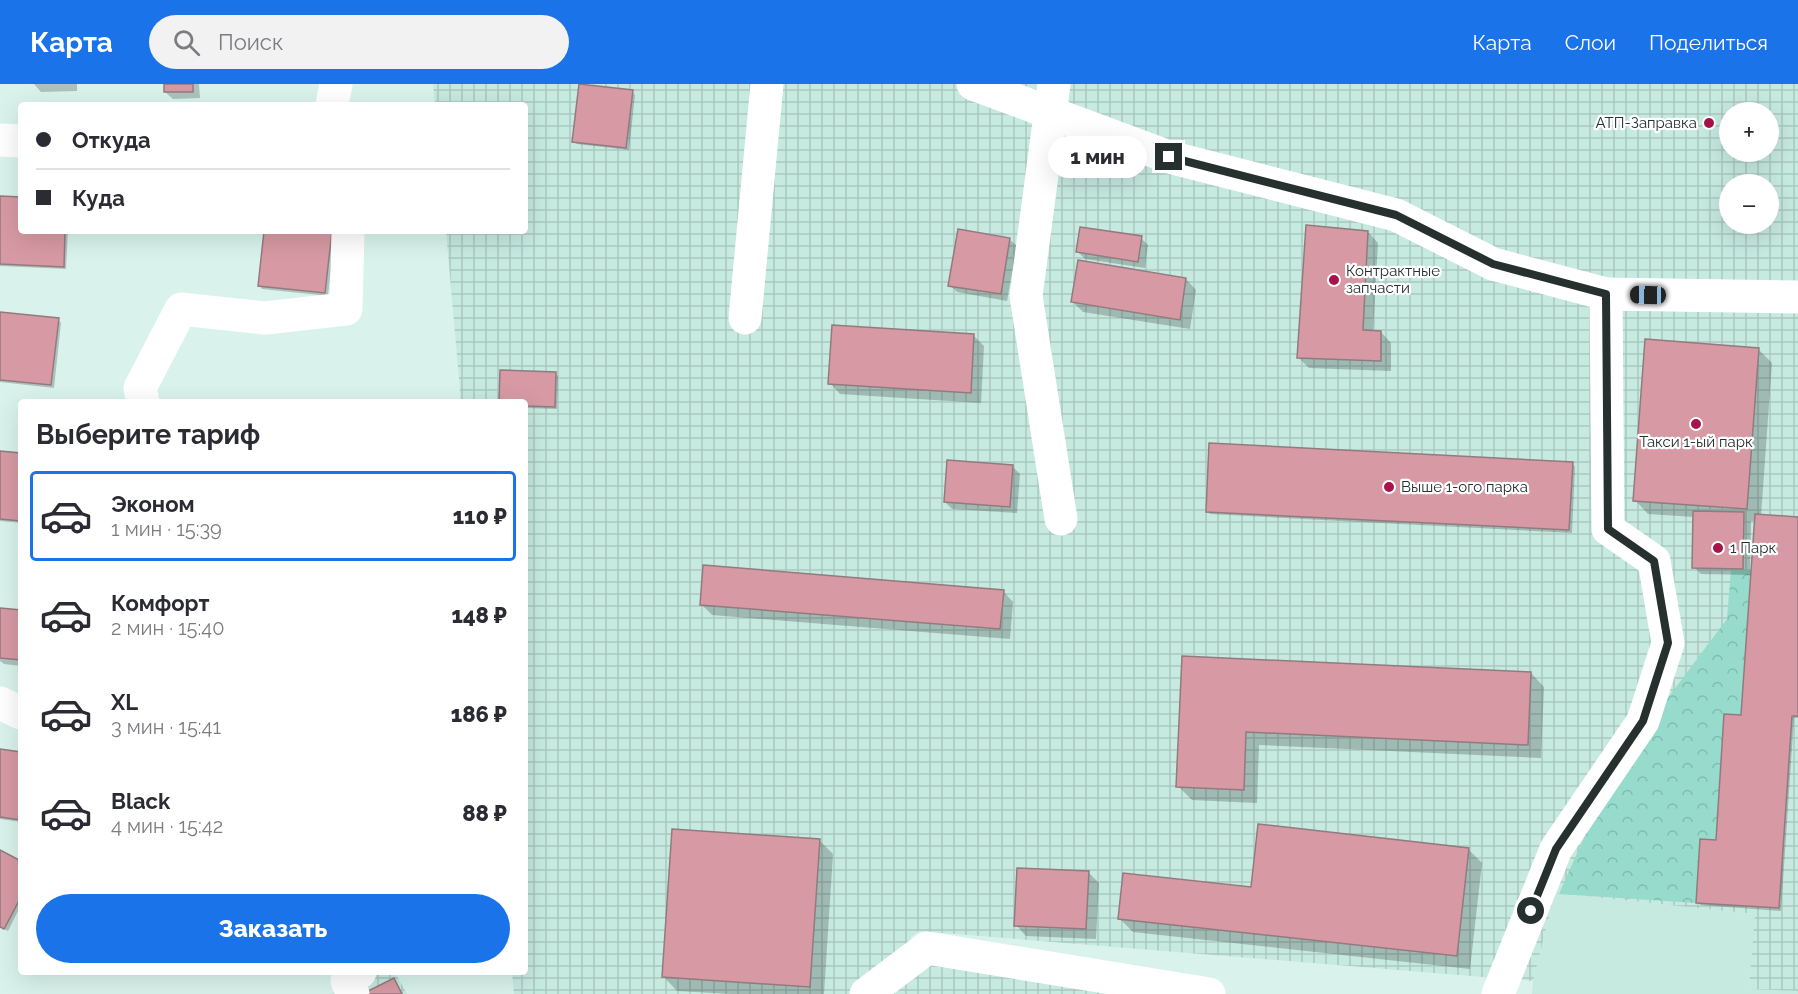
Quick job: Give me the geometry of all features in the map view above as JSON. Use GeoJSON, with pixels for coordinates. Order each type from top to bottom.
{"type":"FeatureCollection","features":[{"type":"Feature","properties":{"kind":"street"},"geometry":{"type":"LineString","coordinates":[[333,102],[336,84]]}},
{"type":"Feature","properties":{"kind":"street"},"geometry":{"type":"LineString","coordinates":[[746,318],[767,84]]}},
{"type":"Feature","properties":{"kind":"street"},"geometry":{"type":"LineString","coordinates":[[973,84],[1052,98],[1169,157],[1396,215],[1493,264],[1606,294],[1798,297]]}},
{"type":"Feature","properties":{"kind":"street"},"geometry":{"type":"LineString","coordinates":[[1052,98],[1026,296],[1061,519]]}},
{"type":"Feature","properties":{"kind":"street"},"geometry":{"type":"LineString","coordinates":[[0,140],[18,141]]}},
{"type":"Feature","properties":{"kind":"street"},"geometry":{"type":"LineString","coordinates":[[142,399],[140,388],[181,309],[264,318],[346,309],[348,234]]}},
{"type":"Feature","properties":{"kind":"street"},"geometry":{"type":"LineString","coordinates":[[1498,994],[1556,849],[1643,721],[1668,643],[1654,561],[1608,529],[1606,294]]}},
{"type":"Feature","properties":{"kind":"street"},"geometry":{"type":"LineString","coordinates":[[0,703],[18,712]]}},
{"type":"Feature","properties":{"kind":"street"},"geometry":{"type":"LineString","coordinates":[[866,994],[927,948],[1209,994]]}},
{"type":"Feature","properties":{"kind":"street"},"geometry":{"type":"LineString","coordinates":[[353,994],[347,981],[356,975]]}},
{"type":"Feature","properties":{"kind":"shaded area"},"geometry":{"type":"Polygon","coordinates":[[[433,84],[1798,84],[1798,991],[1749,989],[1755,914],[1555,893],[1533,981],[919,931],[910,938],[1109,994],[514,994],[512,975],[528,975],[528,399],[461,399],[446,234],[528,234],[528,102],[435,102],[433,84]]]}},
{"type":"Feature","properties":{"kind":"shaded area"},"geometry":{"type":"Polygon","coordinates":[[[1555,893],[1756,914],[1749,988],[1798,991],[1798,994],[1532,994],[1533,981],[1555,893]]]}},
{"type":"Feature","properties":{"kind":"shaded area"},"geometry":{"type":"Polygon","coordinates":[[[376,975],[397,975],[407,994],[330,994],[376,975]]]}},
{"type":"Feature","properties":{"kind":"green space"},"geometry":{"type":"Polygon","coordinates":[[[1731,569],[1751,569],[1741,715],[1724,715],[1716,840],[1700,839],[1696,903],[1559,894],[1586,833],[1667,699],[1727,619],[1731,569]]]}},
{"type":"Feature","properties":{"kind":"building"},"geometry":{"type":"Polygon","coordinates":[[[164,84],[193,84],[193,92],[164,92],[164,84]]]}},
{"type":"Feature","properties":{"kind":"building"},"geometry":{"type":"Polygon","coordinates":[[[579,84],[633,90],[626,148],[572,142],[579,84]]]}},
{"type":"Feature","properties":{"kind":"building"},"geometry":{"type":"Polygon","coordinates":[[[0,196],[18,197],[18,234],[65,234],[64,267],[0,264],[0,196]]]}},
{"type":"Feature","properties":{"kind":"building","name":"Контрактные запчасти"},"geometry":{"type":"Polygon","coordinates":[[[1306,225],[1368,231],[1363,330],[1381,331],[1381,361],[1297,358],[1306,225]]]}},
{"type":"Feature","properties":{"kind":"building"},"geometry":{"type":"Polygon","coordinates":[[[1080,227],[1142,236],[1138,262],[1076,252],[1080,227]]]}},
{"type":"Feature","properties":{"kind":"building"},"geometry":{"type":"Polygon","coordinates":[[[958,229],[1010,238],[1001,294],[948,286],[958,229]]]}},
{"type":"Feature","properties":{"kind":"building"},"geometry":{"type":"Polygon","coordinates":[[[264,234],[332,234],[325,293],[258,286],[264,234]]]}},
{"type":"Feature","properties":{"kind":"building"},"geometry":{"type":"Polygon","coordinates":[[[1078,260],[1186,278],[1180,320],[1071,302],[1078,260]]]}},
{"type":"Feature","properties":{"kind":"building"},"geometry":{"type":"Polygon","coordinates":[[[0,312],[59,318],[51,385],[0,380],[0,312]]]}},
{"type":"Feature","properties":{"kind":"building"},"geometry":{"type":"Polygon","coordinates":[[[832,325],[974,334],[971,393],[828,384],[832,325]]]}},
{"type":"Feature","properties":{"kind":"building","name":"Такси 1-ый парк"},"geometry":{"type":"Polygon","coordinates":[[[1645,339],[1759,348],[1747,509],[1633,501],[1645,339]]]}},
{"type":"Feature","properties":{"kind":"building"},"geometry":{"type":"Polygon","coordinates":[[[500,370],[556,372],[555,407],[528,406],[528,399],[499,399],[500,370]]]}},
{"type":"Feature","properties":{"kind":"building","name":"Выше 1-ого парка"},"geometry":{"type":"Polygon","coordinates":[[[1209,443],[1573,462],[1569,530],[1206,512],[1209,443]]]}},
{"type":"Feature","properties":{"kind":"building"},"geometry":{"type":"Polygon","coordinates":[[[0,451],[18,453],[18,521],[0,519],[0,451]]]}},
{"type":"Feature","properties":{"kind":"building"},"geometry":{"type":"Polygon","coordinates":[[[947,460],[1013,465],[1010,507],[944,502],[947,460]]]}},
{"type":"Feature","properties":{"kind":"building","name":"1 Парк"},"geometry":{"type":"Polygon","coordinates":[[[1693,511],[1744,512],[1743,569],[1692,568],[1693,511]]]}},
{"type":"Feature","properties":{"kind":"building"},"geometry":{"type":"Polygon","coordinates":[[[1755,514],[1798,517],[1798,716],[1792,716],[1779,908],[1696,903],[1700,839],[1716,840],[1724,714],[1741,715],[1755,514]]]}},
{"type":"Feature","properties":{"kind":"building"},"geometry":{"type":"Polygon","coordinates":[[[703,565],[1004,590],[1000,629],[700,605],[703,565]]]}},
{"type":"Feature","properties":{"kind":"building"},"geometry":{"type":"Polygon","coordinates":[[[0,608],[18,610],[18,660],[0,658],[0,608]]]}},
{"type":"Feature","properties":{"kind":"building"},"geometry":{"type":"Polygon","coordinates":[[[1182,656],[1531,672],[1528,745],[1246,732],[1244,790],[1176,787],[1182,656]]]}},
{"type":"Feature","properties":{"kind":"building"},"geometry":{"type":"Polygon","coordinates":[[[0,749],[18,752],[18,820],[0,817],[0,749]]]}},
{"type":"Feature","properties":{"kind":"building"},"geometry":{"type":"Polygon","coordinates":[[[1258,824],[1469,848],[1457,956],[1118,919],[1123,873],[1251,887],[1258,824]]]}},
{"type":"Feature","properties":{"kind":"building"},"geometry":{"type":"Polygon","coordinates":[[[672,829],[820,839],[810,987],[662,977],[672,829]]]}},
{"type":"Feature","properties":{"kind":"building"},"geometry":{"type":"Polygon","coordinates":[[[0,850],[18,859],[18,903],[4,929],[0,927],[0,850]]]}},
{"type":"Feature","properties":{"kind":"building"},"geometry":{"type":"Polygon","coordinates":[[[1017,868],[1089,871],[1086,929],[1014,926],[1017,868]]]}},
{"type":"Feature","properties":{"kind":"building"},"geometry":{"type":"Polygon","coordinates":[[[394,978],[402,994],[367,994],[366,992],[394,978]]]}},
{"type":"Feature","properties":{"kind":"place","name":"АТП-Заправка"},"geometry":{"type":"Point","coordinates":[1709,123]}},
{"type":"Feature","properties":{"kind":"place","name":"Контрактные запчасти"},"geometry":{"type":"Point","coordinates":[1334,280]}},
{"type":"Feature","properties":{"kind":"place","name":"Такси 1-ый парк"},"geometry":{"type":"Point","coordinates":[1696,424]}},
{"type":"Feature","properties":{"kind":"place","name":"Выше 1-ого парка"},"geometry":{"type":"Point","coordinates":[1389,487]}},
{"type":"Feature","properties":{"kind":"place","name":"1 Парк"},"geometry":{"type":"Point","coordinates":[1718,548]}},
{"type":"Feature","properties":{"kind":"route"},"geometry":{"type":"LineString","coordinates":[[1169,157],[1396,215],[1493,264],[1606,294],[1608,529],[1654,561],[1668,643],[1643,721],[1556,849],[1531,911]]}}]}
